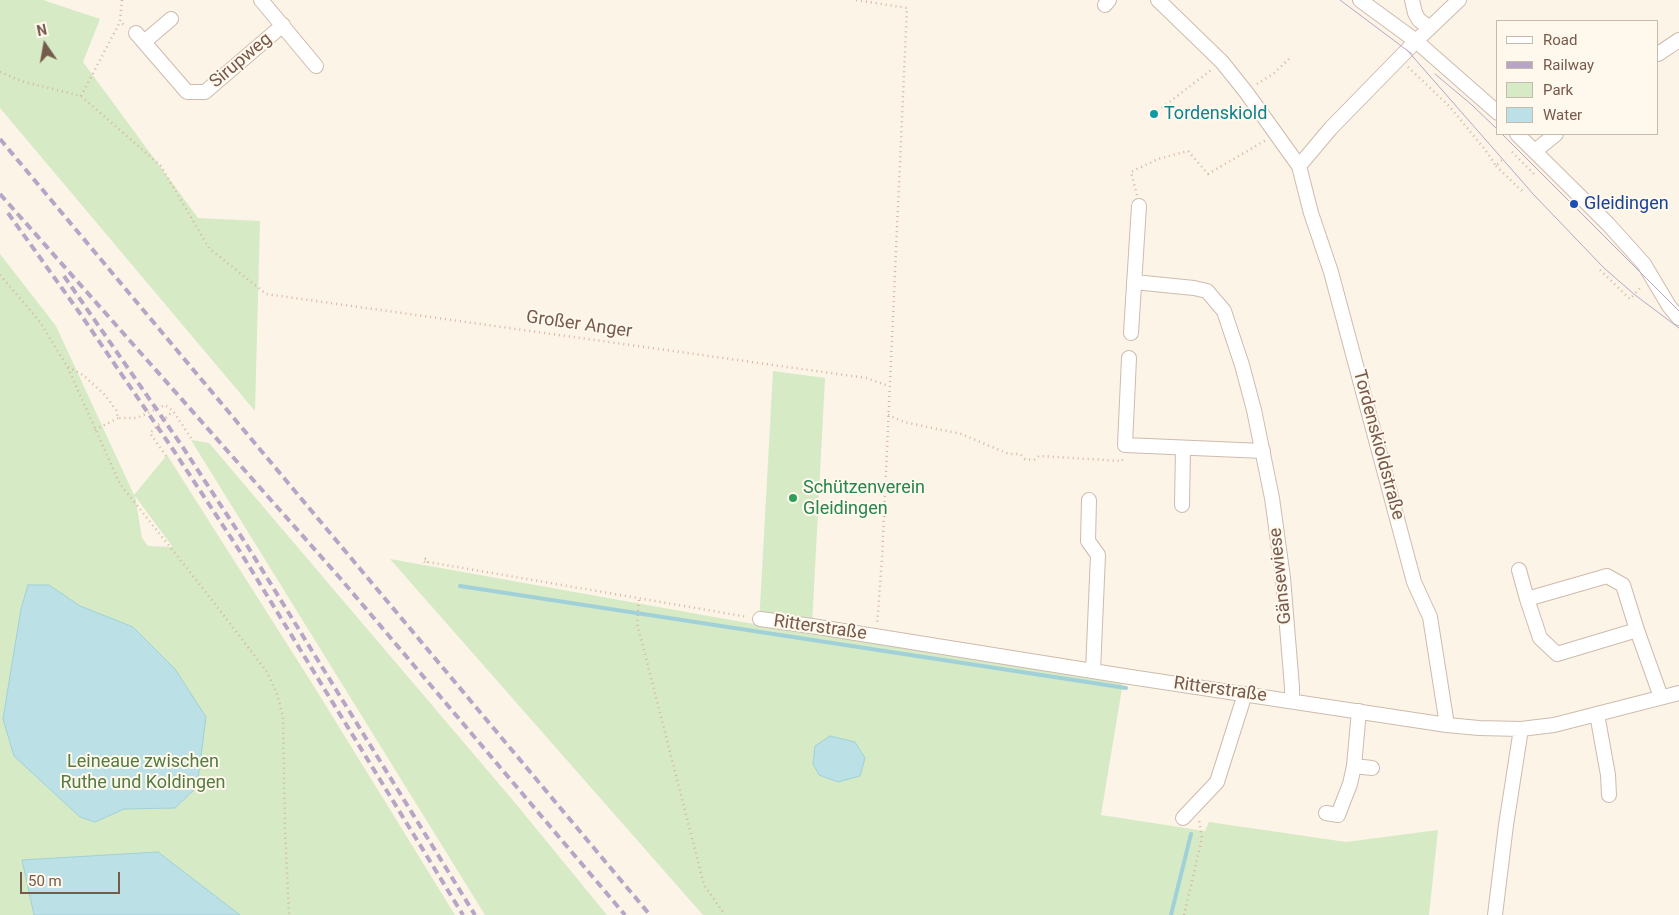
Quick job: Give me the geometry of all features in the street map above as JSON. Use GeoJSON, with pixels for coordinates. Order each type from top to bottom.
{"type":"FeatureCollection","features":[{"type":"Feature","properties":{"kind":"street"},"geometry":{"type":"LineString","coordinates":[[261,0],[316,66]]}},
{"type":"Feature","properties":{"kind":"street","name":"Tordenskioldstraße"},"geometry":{"type":"LineString","coordinates":[[1158,0],[1222,62],[1299,166],[1311,213],[1332,272],[1414,582],[1430,617],[1447,725]]}},
{"type":"Feature","properties":{"kind":"street"},"geometry":{"type":"LineString","coordinates":[[1360,0],[1416,41],[1496,111]]}},
{"type":"Feature","properties":{"kind":"street"},"geometry":{"type":"LineString","coordinates":[[1412,0],[1419,20],[1430,28]]}},
{"type":"Feature","properties":{"kind":"street"},"geometry":{"type":"LineString","coordinates":[[1299,166],[1331,128],[1416,41],[1460,0]]}},
{"type":"Feature","properties":{"kind":"street"},"geometry":{"type":"LineString","coordinates":[[140,38],[170,19]]}},
{"type":"Feature","properties":{"kind":"street","name":"Sirupweg"},"geometry":{"type":"LineString","coordinates":[[140,38],[187,92],[205,92],[283,26]]}},
{"type":"Feature","properties":{"kind":"street"},"geometry":{"type":"LineString","coordinates":[[1659,53],[1679,40]]}},
{"type":"Feature","properties":{"kind":"street"},"geometry":{"type":"LineString","coordinates":[[1518,135],[1608,224],[1644,264],[1669,306],[1679,318]]}},
{"type":"Feature","properties":{"kind":"street"},"geometry":{"type":"LineString","coordinates":[[1535,151],[1555,135]]}},
{"type":"Feature","properties":{"kind":"street"},"geometry":{"type":"LineString","coordinates":[[1130,333],[1140,206]]}},
{"type":"Feature","properties":{"kind":"street","name":"Gänsewiese"},"geometry":{"type":"LineString","coordinates":[[1134,282],[1207,291],[1224,311],[1242,365],[1254,410],[1272,498],[1283,578],[1292,701]]}},
{"type":"Feature","properties":{"kind":"street"},"geometry":{"type":"LineString","coordinates":[[1129,358],[1125,445],[1262,451]]}},
{"type":"Feature","properties":{"kind":"street"},"geometry":{"type":"LineString","coordinates":[[1182,505],[1183,448]]}},
{"type":"Feature","properties":{"kind":"street"},"geometry":{"type":"LineString","coordinates":[[1090,500],[1088,541],[1098,555],[1094,671]]}},
{"type":"Feature","properties":{"kind":"street"},"geometry":{"type":"LineString","coordinates":[[1519,570],[1540,638],[1556,654],[1637,630]]}},
{"type":"Feature","properties":{"kind":"street"},"geometry":{"type":"LineString","coordinates":[[1527,599],[1607,576],[1623,585],[1660,697]]}},
{"type":"Feature","properties":{"kind":"street","name":"Ritterstraße"},"geometry":{"type":"LineString","coordinates":[[760,619],[1447,725],[1479,728],[1521,729],[1554,725],[1679,692]]}},
{"type":"Feature","properties":{"kind":"street"},"geometry":{"type":"LineString","coordinates":[[1183,818],[1217,782],[1245,694]]}},
{"type":"Feature","properties":{"kind":"street"},"geometry":{"type":"LineString","coordinates":[[1326,812],[1338,815],[1350,784],[1354,766],[1359,711]]}},
{"type":"Feature","properties":{"kind":"street"},"geometry":{"type":"LineString","coordinates":[[1597,714],[1608,775],[1609,795]]}},
{"type":"Feature","properties":{"kind":"street"},"geometry":{"type":"LineString","coordinates":[[1495,915],[1506,825],[1521,729]]}},
{"type":"Feature","properties":{"kind":"street"},"geometry":{"type":"LineString","coordinates":[[1354,766],[1372,768]]}},
{"type":"Feature","properties":{"kind":"path"},"geometry":{"type":"LineString","coordinates":[[0,72],[21,80],[81,96],[120,22],[122,0]]}},
{"type":"Feature","properties":{"kind":"path"},"geometry":{"type":"LineString","coordinates":[[856,0],[907,8],[882,559],[876,636]]}},
{"type":"Feature","properties":{"kind":"path"},"geometry":{"type":"LineString","coordinates":[[120,22],[140,38]]}},
{"type":"Feature","properties":{"kind":"path"},"geometry":{"type":"LineString","coordinates":[[1246,92],[1273,74],[1290,59]]}},
{"type":"Feature","properties":{"kind":"path"},"geometry":{"type":"LineString","coordinates":[[1400,59],[1450,107],[1486,150],[1496,166],[1522,191]]}},
{"type":"Feature","properties":{"kind":"path"},"geometry":{"type":"LineString","coordinates":[[1154,114],[1222,62]]}},
{"type":"Feature","properties":{"kind":"path","name":"Großer Anger"},"geometry":{"type":"LineString","coordinates":[[81,96],[161,166],[209,248],[266,294],[866,378],[889,386]]}},
{"type":"Feature","properties":{"kind":"path"},"geometry":{"type":"LineString","coordinates":[[1140,206],[1130,172],[1158,159],[1188,151],[1208,174],[1276,134]]}},
{"type":"Feature","properties":{"kind":"path"},"geometry":{"type":"LineString","coordinates":[[1512,152],[1536,176]]}},
{"type":"Feature","properties":{"kind":"path"},"geometry":{"type":"LineString","coordinates":[[1496,166],[1502,160]]}},
{"type":"Feature","properties":{"kind":"path"},"geometry":{"type":"LineString","coordinates":[[1600,270],[1630,298],[1652,276]]}},
{"type":"Feature","properties":{"kind":"path"},"geometry":{"type":"LineString","coordinates":[[0,276],[40,322],[67,366],[120,484],[267,672],[277,694],[283,717],[289,915]]}},
{"type":"Feature","properties":{"kind":"path"},"geometry":{"type":"LineString","coordinates":[[67,366],[83,375],[105,394],[116,410],[118,418]]}},
{"type":"Feature","properties":{"kind":"path"},"geometry":{"type":"LineString","coordinates":[[95,430],[118,418],[137,418],[165,405],[173,411],[191,438]]}},
{"type":"Feature","properties":{"kind":"path"},"geometry":{"type":"LineString","coordinates":[[166,456],[150,433],[173,411]]}},
{"type":"Feature","properties":{"kind":"path"},"geometry":{"type":"LineString","coordinates":[[888,415],[904,422],[961,434],[1009,454],[1020,454],[1026,459],[1034,460],[1039,456],[1122,461],[1125,445]]}},
{"type":"Feature","properties":{"kind":"path"},"geometry":{"type":"LineString","coordinates":[[428,562],[639,600],[760,619]]}},
{"type":"Feature","properties":{"kind":"path"},"geometry":{"type":"LineString","coordinates":[[639,600],[637,623],[704,885],[725,915]]}},
{"type":"Feature","properties":{"kind":"path"},"geometry":{"type":"LineString","coordinates":[[1184,915],[1202,838],[1196,803]]}},
{"type":"Feature","properties":{"kind":"green space"},"geometry":{"type":"Polygon","coordinates":[[[0,0],[43,0],[100,19],[83,62],[198,218],[260,221],[255,411],[0,108],[0,0]]]}},
{"type":"Feature","properties":{"kind":"green space","name":"Leineaue zwischen Ruthe und Koldingen"},"geometry":{"type":"Polygon","coordinates":[[[0,254],[56,326],[134,495],[167,455],[315,688],[455,915],[0,915],[0,254]],[[135,496],[142,538],[148,546],[172,546],[135,496]]]}},
{"type":"Feature","properties":{"kind":"green space"},"geometry":{"type":"Polygon","coordinates":[[[773,371],[825,378],[812,626],[1124,676],[1101,815],[1205,831],[1209,822],[1346,842],[1438,830],[1429,915],[703,915],[390,559],[759,625],[773,371]]]}},
{"type":"Feature","properties":{"kind":"green space"},"geometry":{"type":"Polygon","coordinates":[[[191,440],[209,443],[511,798],[607,915],[485,915],[191,440]]]}},
{"type":"Feature","properties":{"kind":"water"},"geometry":{"type":"Polygon","coordinates":[[[28,585],[49,585],[80,606],[133,627],[175,669],[206,717],[197,787],[175,808],[124,809],[95,822],[80,817],[14,756],[3,719],[21,609],[28,585]]]}},
{"type":"Feature","properties":{"kind":"water"},"geometry":{"type":"Polygon","coordinates":[[[830,736],[855,742],[865,758],[860,776],[838,782],[819,775],[813,764],[815,746],[830,736]]]}},
{"type":"Feature","properties":{"kind":"water"},"geometry":{"type":"Polygon","coordinates":[[[158,852],[240,915],[34,915],[22,860],[158,852]]]}},
{"type":"Feature","properties":{"kind":"waterway"},"geometry":{"type":"LineString","coordinates":[[460,586],[1126,688]]}},
{"type":"Feature","properties":{"kind":"waterway"},"geometry":{"type":"LineString","coordinates":[[1171,915],[1191,834]]}},
{"type":"Feature","properties":{"kind":"tram line"},"geometry":{"type":"LineString","coordinates":[[1340,0],[1412,54]]}},
{"type":"Feature","properties":{"kind":"tram line"},"geometry":{"type":"LineString","coordinates":[[1407,50],[1534,195],[1604,268],[1635,295],[1679,328]]}},
{"type":"Feature","properties":{"kind":"tram line"},"geometry":{"type":"LineString","coordinates":[[1435,74],[1496,128]]}},
{"type":"Feature","properties":{"kind":"tram line"},"geometry":{"type":"LineString","coordinates":[[1503,135],[1679,311]]}},
{"type":"Feature","properties":{"kind":"railway"},"geometry":{"type":"LineString","coordinates":[[0,139],[650,915]]}},
{"type":"Feature","properties":{"kind":"railway"},"geometry":{"type":"LineString","coordinates":[[0,194],[340,578],[625,915]]}},
{"type":"Feature","properties":{"kind":"railway"},"geometry":{"type":"LineString","coordinates":[[8,213],[79,312],[241,553],[463,915]]}},
{"type":"Feature","properties":{"kind":"railway"},"geometry":{"type":"LineString","coordinates":[[64,276],[182,446],[248,547],[475,915]]}},
{"type":"Feature","properties":{"kind":"place","name":"Tordenskiold"},"geometry":{"type":"Point","coordinates":[1154,114]}},
{"type":"Feature","properties":{"kind":"place","name":"Gleidingen"},"geometry":{"type":"Point","coordinates":[1574,204]}},
{"type":"Feature","properties":{"kind":"place","name":"Schützenverein Gleidingen"},"geometry":{"type":"Point","coordinates":[793,498]}}]}
